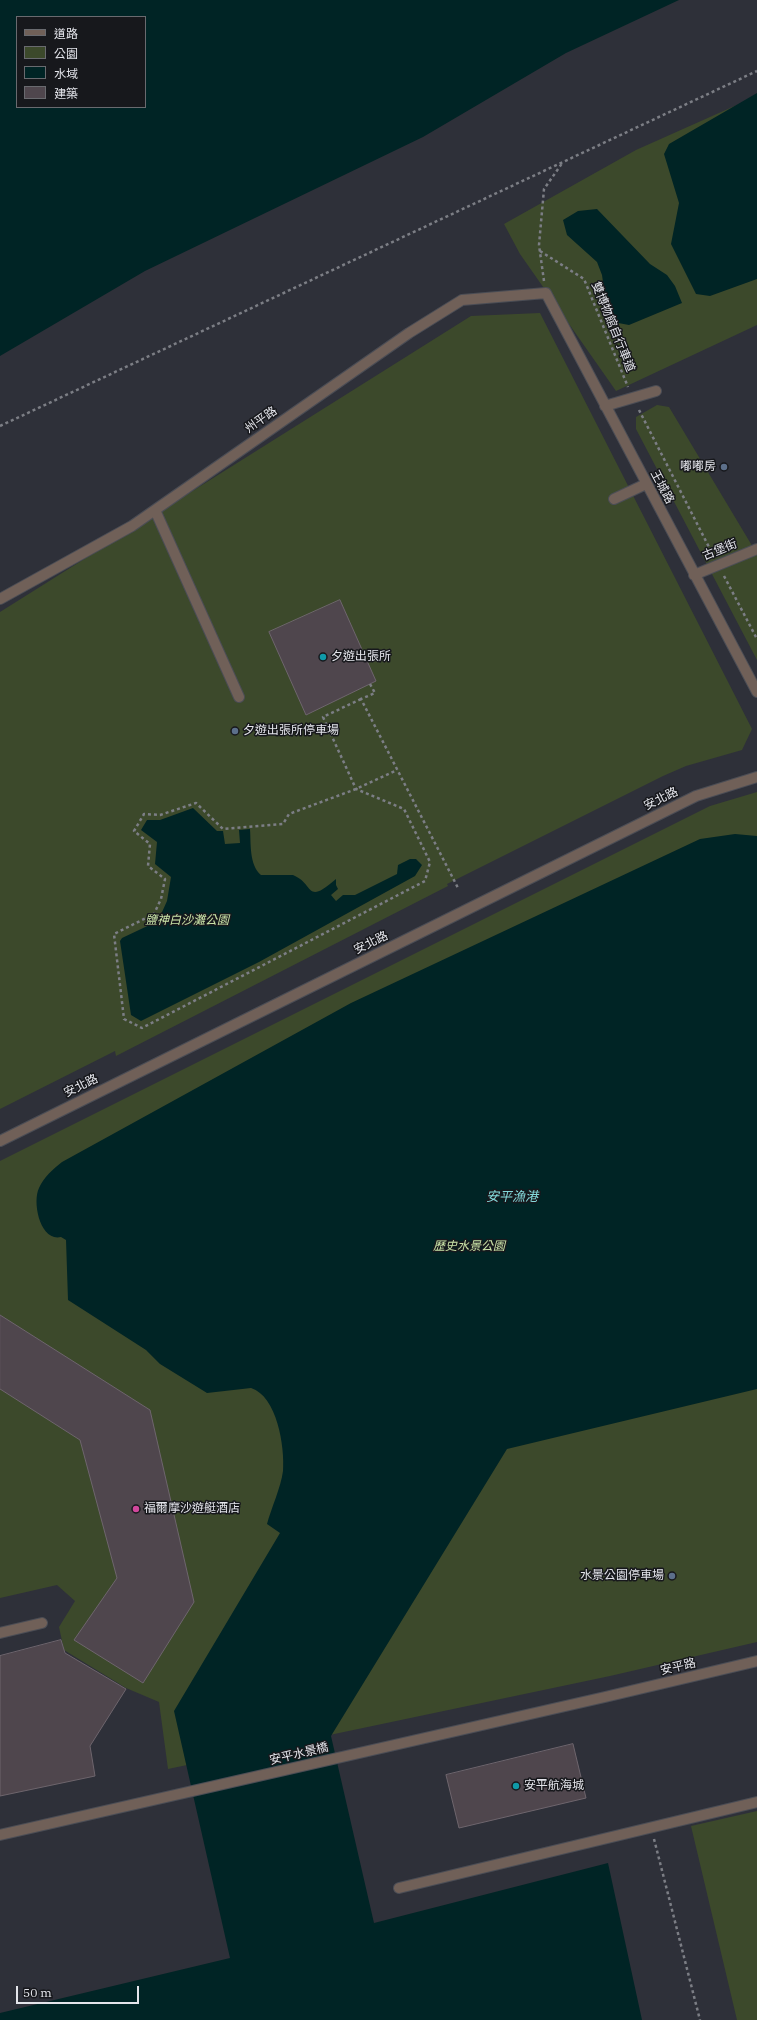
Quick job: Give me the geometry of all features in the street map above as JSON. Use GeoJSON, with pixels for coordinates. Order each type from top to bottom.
{"type":"FeatureCollection","features":[{"type":"Feature","properties":{"kind":"street","name":"王城路"},"geometry":{"type":"LineString","coordinates":[[546,293],[757,692]]}},
{"type":"Feature","properties":{"kind":"street","name":"州平路"},"geometry":{"type":"LineString","coordinates":[[0,599],[132,526],[409,333],[462,300],[546,293]]}},
{"type":"Feature","properties":{"kind":"street"},"geometry":{"type":"LineString","coordinates":[[605,406],[656,391]]}},
{"type":"Feature","properties":{"kind":"street"},"geometry":{"type":"LineString","coordinates":[[614,499],[646,484]]}},
{"type":"Feature","properties":{"kind":"street"},"geometry":{"type":"LineString","coordinates":[[155,510],[239,697]]}},
{"type":"Feature","properties":{"kind":"street","name":"古堡街"},"geometry":{"type":"LineString","coordinates":[[694,575],[757,549]]}},
{"type":"Feature","properties":{"kind":"street","name":"安北路"},"geometry":{"type":"LineString","coordinates":[[0,1141],[696,796],[757,777]]}},
{"type":"Feature","properties":{"kind":"street"},"geometry":{"type":"LineString","coordinates":[[0,1633],[42,1623]]}},
{"type":"Feature","properties":{"kind":"street","name":"安平路"},"geometry":{"type":"LineString","coordinates":[[605,1698],[757,1661]]}},
{"type":"Feature","properties":{"kind":"street","name":"安平水景橋"},"geometry":{"type":"LineString","coordinates":[[0,1835],[605,1698]]}},
{"type":"Feature","properties":{"kind":"street"},"geometry":{"type":"LineString","coordinates":[[399,1888],[757,1802]]}},
{"type":"Feature","properties":{"kind":"path"},"geometry":{"type":"LineString","coordinates":[[0,426],[757,71]]}},
{"type":"Feature","properties":{"kind":"path"},"geometry":{"type":"LineString","coordinates":[[546,293],[540,251],[544,189],[563,162]]}},
{"type":"Feature","properties":{"kind":"path","name":"雙博物館自行車道"},"geometry":{"type":"LineString","coordinates":[[540,251],[584,279],[633,398],[757,639]]}},
{"type":"Feature","properties":{"kind":"path"},"geometry":{"type":"LineString","coordinates":[[370,684],[375,693],[323,717],[356,789],[404,809],[430,862],[425,881],[142,1028],[124,1019],[114,934],[154,914],[162,899],[165,879],[148,866],[150,844],[134,831],[144,814],[160,815],[196,802],[224,829],[283,824],[288,814],[356,789],[397,770]]}},
{"type":"Feature","properties":{"kind":"path"},"geometry":{"type":"LineString","coordinates":[[361,699],[458,888]]}},
{"type":"Feature","properties":{"kind":"path"},"geometry":{"type":"LineString","coordinates":[[651,1827],[700,2020]]}},
{"type":"Feature","properties":{"kind":"green space"},"geometry":{"type":"Polygon","coordinates":[[[757,96],[757,325],[616,391],[520,254],[504,224],[636,150],[757,96]]]}},
{"type":"Feature","properties":{"kind":"green space","name":"鹽神白沙灘公園"},"geometry":{"type":"Polygon","coordinates":[[[540,313],[752,729],[742,750],[686,766],[663,776],[447,884],[448,886],[116,1056],[115,1051],[0,1109],[0,612],[471,316],[540,313]]]}},
{"type":"Feature","properties":{"kind":"green space"},"geometry":{"type":"Polygon","coordinates":[[[657,405],[669,407],[757,554],[757,660],[636,429],[636,417],[657,405]]]}},
{"type":"Feature","properties":{"kind":"green space","name":"安平漁港"},"geometry":{"type":"Polygon","coordinates":[[[757,792],[757,1642],[610,1676],[168,1769],[159,1702],[126,1688],[64,1650],[59,1627],[75,1601],[57,1585],[0,1598],[0,1161],[710,806],[757,792]]]}},
{"type":"Feature","properties":{"kind":"green space"},"geometry":{"type":"Polygon","coordinates":[[[757,1811],[757,2020],[737,2020],[691,1826],[757,1811]]]}},
{"type":"Feature","properties":{"kind":"water"},"geometry":{"type":"Polygon","coordinates":[[[0,0],[679,0],[566,53],[423,137],[145,271],[0,356],[0,0]]]}},
{"type":"Feature","properties":{"kind":"water"},"geometry":{"type":"Polygon","coordinates":[[[757,93],[757,279],[710,296],[696,294],[671,244],[679,203],[664,154],[669,144],[757,93]]]}},
{"type":"Feature","properties":{"kind":"water"},"geometry":{"type":"Polygon","coordinates":[[[597,209],[650,264],[667,275],[675,286],[682,303],[629,325],[613,322],[611,303],[604,289],[602,275],[597,262],[567,235],[563,220],[578,211],[597,209]]]}},
{"type":"Feature","properties":{"kind":"water"},"geometry":{"type":"Polygon","coordinates":[[[193,808],[217,831],[223,831],[225,844],[240,843],[239,830],[250,829],[254,866],[261,875],[293,875],[315,892],[326,887],[336,879],[338,889],[331,895],[336,901],[343,895],[355,895],[397,874],[398,865],[410,859],[416,859],[422,865],[415,876],[259,962],[141,1021],[131,1015],[120,941],[122,938],[158,921],[167,901],[171,877],[155,864],[157,842],[141,830],[147,820],[160,820],[193,808]]]}},
{"type":"Feature","properties":{"kind":"water","name":"安平漁港"},"geometry":{"type":"Polygon","coordinates":[[[735,834],[757,836],[757,1389],[507,1449],[331,1736],[374,1923],[608,1863],[642,2020],[0,2020],[0,2013],[230,1958],[174,1711],[280,1533],[267,1524],[280,1484],[283,1471],[283,1461],[281,1436],[278,1424],[267,1401],[260,1393],[251,1388],[207,1393],[160,1364],[146,1350],[68,1300],[66,1240],[61,1237],[54,1237],[48,1233],[43,1227],[37,1211],[37,1194],[43,1180],[62,1162],[351,1003],[700,839],[735,834]]]}},
{"type":"Feature","properties":{"kind":"building","name":"夕遊出張所"},"geometry":{"type":"Polygon","coordinates":[[[340,600],[376,681],[306,715],[269,632],[340,600]]]}},
{"type":"Feature","properties":{"kind":"building","name":"福爾摩沙遊艇酒店"},"geometry":{"type":"Polygon","coordinates":[[[0,1315],[150,1410],[194,1602],[143,1683],[74,1640],[117,1578],[80,1440],[0,1389],[0,1315]]]}},
{"type":"Feature","properties":{"kind":"building"},"geometry":{"type":"Polygon","coordinates":[[[61,1640],[65,1653],[126,1689],[90,1746],[95,1776],[0,1796],[0,1656],[61,1640]]]}},
{"type":"Feature","properties":{"kind":"building","name":"安平航海城"},"geometry":{"type":"Polygon","coordinates":[[[573,1744],[586,1798],[459,1828],[446,1775],[573,1744]]]}},
{"type":"Feature","properties":{"kind":"place","name":"嘟嘟房"},"geometry":{"type":"Point","coordinates":[724,467]}},
{"type":"Feature","properties":{"kind":"place","name":"夕遊出張所"},"geometry":{"type":"Point","coordinates":[323,657]}},
{"type":"Feature","properties":{"kind":"place","name":"夕遊出張所停車場"},"geometry":{"type":"Point","coordinates":[235,731]}},
{"type":"Feature","properties":{"kind":"place","name":"福爾摩沙遊艇酒店"},"geometry":{"type":"Point","coordinates":[136,1509]}},
{"type":"Feature","properties":{"kind":"place","name":"水景公園停車場"},"geometry":{"type":"Point","coordinates":[672,1576]}},
{"type":"Feature","properties":{"kind":"place","name":"安平航海城"},"geometry":{"type":"Point","coordinates":[516,1786]}},
{"type":"Feature","properties":{"kind":"park label","name":"歷史水景公園"},"geometry":{"type":"Point","coordinates":[469,1247]}}]}
